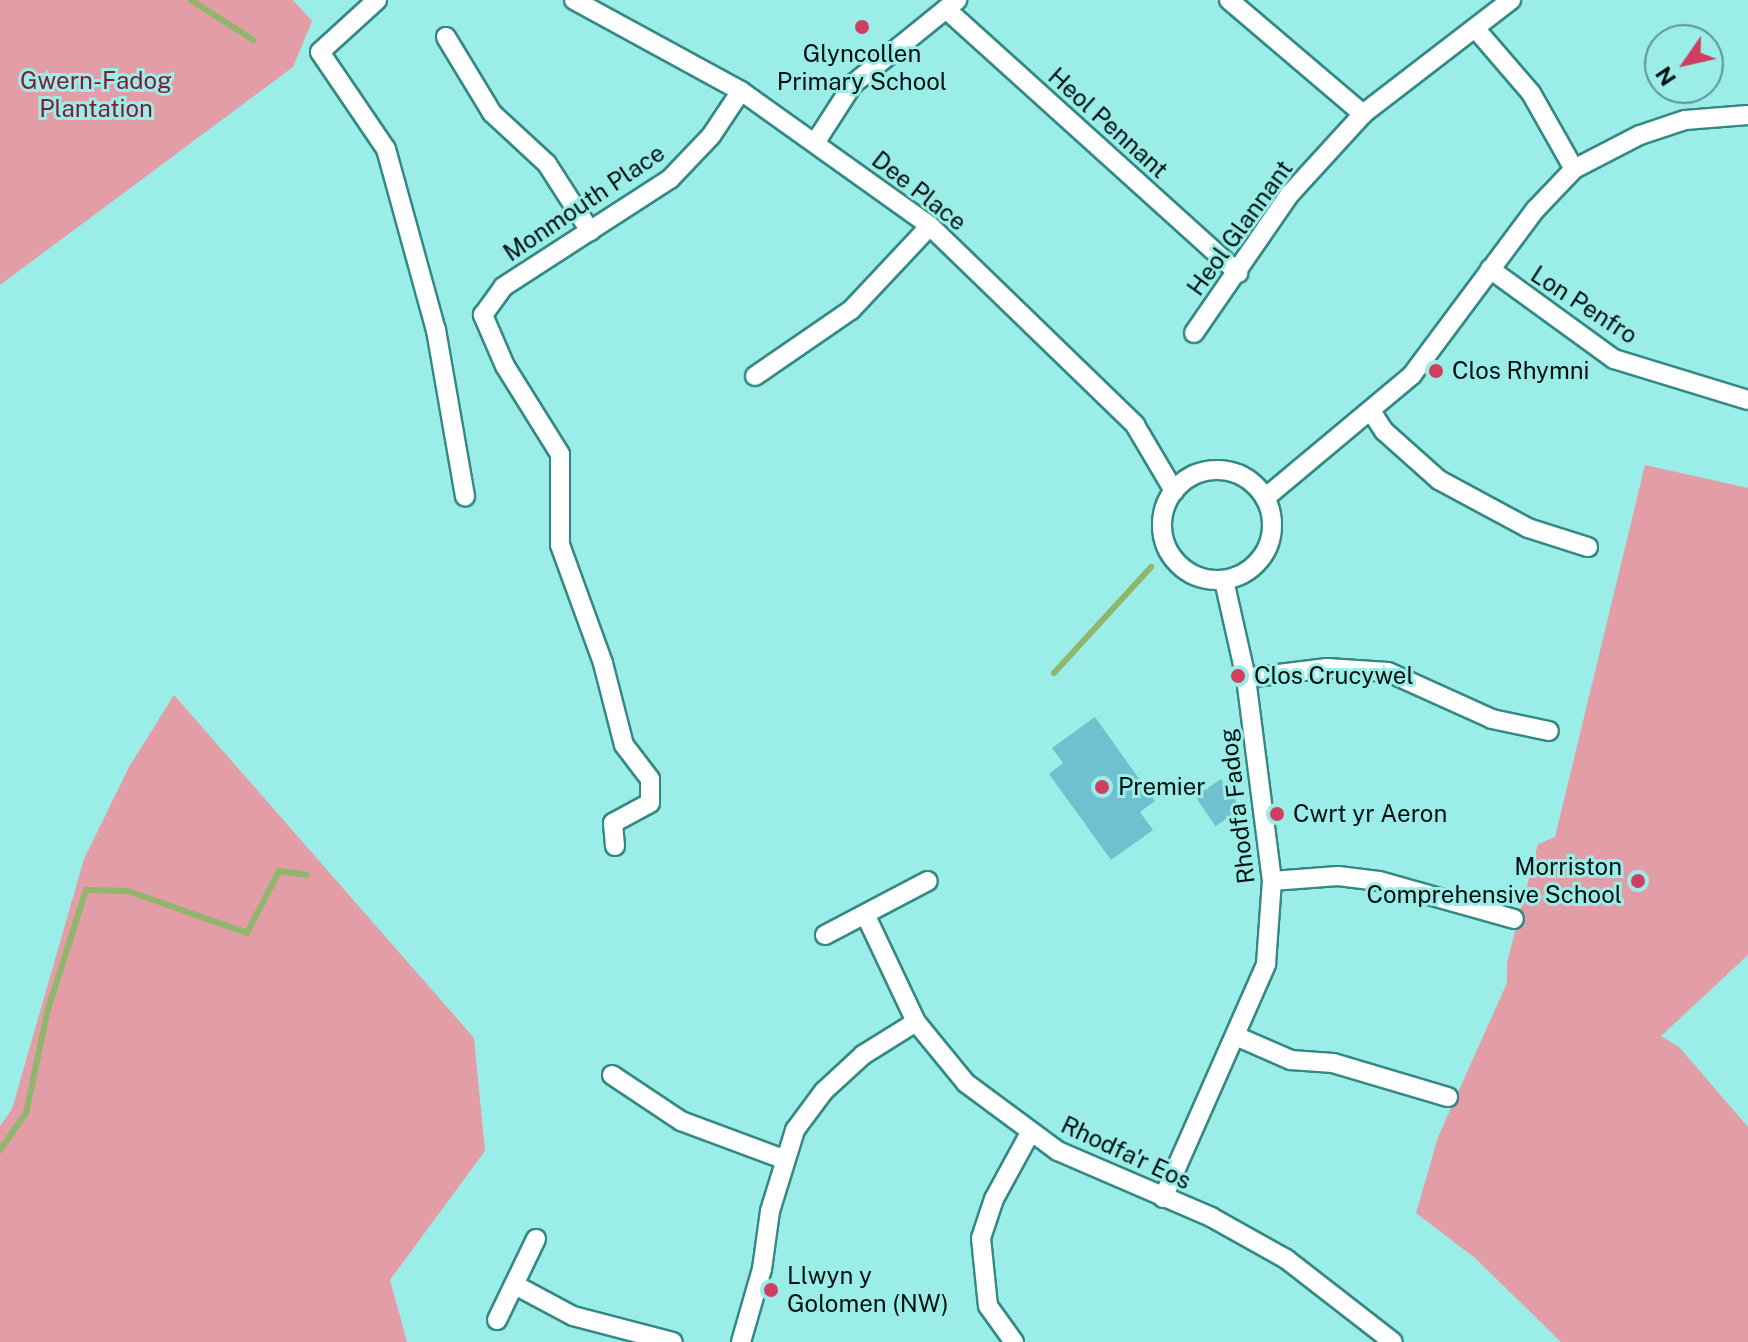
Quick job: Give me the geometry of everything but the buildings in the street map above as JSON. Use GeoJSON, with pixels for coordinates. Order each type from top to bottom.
{"type":"FeatureCollection","features":[{"type":"Feature","properties":{"kind":"street"},"geometry":{"type":"LineString","coordinates":[[377,0],[320,52],[386,149],[436,330],[465,497]]}},
{"type":"Feature","properties":{"kind":"street","name":"Dee Place"},"geometry":{"type":"LineString","coordinates":[[574,0],[741,91],[930,226],[1135,425],[1174,491]]}},
{"type":"Feature","properties":{"kind":"street"},"geometry":{"type":"LineString","coordinates":[[1229,0],[1363,114]]}},
{"type":"Feature","properties":{"kind":"street","name":"Heol Glannant"},"geometry":{"type":"LineString","coordinates":[[1194,333],[1290,194],[1363,114],[1511,0]]}},
{"type":"Feature","properties":{"kind":"street"},"geometry":{"type":"LineString","coordinates":[[815,143],[853,84],[952,4]]}},
{"type":"Feature","properties":{"kind":"street","name":"Heol Pennant"},"geometry":{"type":"LineString","coordinates":[[952,4],[1238,273]]}},
{"type":"Feature","properties":{"kind":"street"},"geometry":{"type":"LineString","coordinates":[[1475,28],[1531,93],[1574,169]]}},
{"type":"Feature","properties":{"kind":"street"},"geometry":{"type":"LineString","coordinates":[[446,37],[492,113],[547,164],[590,231]]}},
{"type":"Feature","properties":{"kind":"street","name":"Monmouth Place"},"geometry":{"type":"LineString","coordinates":[[615,846],[613,823],[650,803],[650,779],[624,745],[603,663],[560,545],[560,454],[505,366],[483,315],[503,287],[670,179],[711,136],[741,91]]}},
{"type":"Feature","properties":{"kind":"street"},"geometry":{"type":"LineString","coordinates":[[1265,498],[1371,411],[1434,351],[1490,269],[1574,169],[1640,135],[1685,120],[1748,115]]}},
{"type":"Feature","properties":{"kind":"street"},"geometry":{"type":"LineString","coordinates":[[755,376],[851,310],[930,226]]}},
{"type":"Feature","properties":{"kind":"street","name":"Lon Penfro"},"geometry":{"type":"LineString","coordinates":[[1490,269],[1614,359],[1748,400]]}},
{"type":"Feature","properties":{"kind":"street"},"geometry":{"type":"LineString","coordinates":[[1371,411],[1384,431],[1439,480],[1528,528],[1588,547]]}},
{"type":"Feature","properties":{"kind":"street"},"geometry":{"type":"LineString","coordinates":[[1213,470],[1249,480],[1265,498],[1271,535],[1263,556],[1250,570],[1224,580],[1187,572],[1166,546],[1162,520],[1174,491],[1188,478],[1213,470]]}},
{"type":"Feature","properties":{"kind":"street","name":"Rhodfa Fadog"},"geometry":{"type":"LineString","coordinates":[[1163,1198],[1238,1037],[1266,964],[1272,881],[1246,678],[1224,580]]}},
{"type":"Feature","properties":{"kind":"street"},"geometry":{"type":"LineString","coordinates":[[1246,678],[1327,668],[1388,672],[1492,719],[1549,731]]}},
{"type":"Feature","properties":{"kind":"street"},"geometry":{"type":"LineString","coordinates":[[1272,881],[1338,876],[1379,881],[1514,919]]}},
{"type":"Feature","properties":{"kind":"street"},"geometry":{"type":"LineString","coordinates":[[825,935],[928,881]]}},
{"type":"Feature","properties":{"kind":"street","name":"Rhodfa'r Eos"},"geometry":{"type":"LineString","coordinates":[[866,916],[916,1022],[966,1083],[1058,1151],[1211,1217],[1286,1259],[1393,1342]]}},
{"type":"Feature","properties":{"kind":"street"},"geometry":{"type":"LineString","coordinates":[[741,1342],[783,1159],[795,1130],[824,1091],[863,1055],[916,1022]]}},
{"type":"Feature","properties":{"kind":"street"},"geometry":{"type":"LineString","coordinates":[[1238,1037],[1291,1060],[1333,1063],[1448,1097]]}},
{"type":"Feature","properties":{"kind":"street"},"geometry":{"type":"LineString","coordinates":[[612,1075],[681,1121],[783,1159]]}},
{"type":"Feature","properties":{"kind":"street"},"geometry":{"type":"LineString","coordinates":[[1014,1342],[988,1306],[981,1238],[994,1199],[1030,1133]]}},
{"type":"Feature","properties":{"kind":"street"},"geometry":{"type":"LineString","coordinates":[[497,1320],[536,1239]]}},
{"type":"Feature","properties":{"kind":"street"},"geometry":{"type":"LineString","coordinates":[[515,1285],[573,1316],[673,1342]]}},
{"type":"Feature","properties":{"kind":"green space","name":"Gwern-Fadog Plantation"},"geometry":{"type":"Polygon","coordinates":[[[0,0],[293,0],[312,21],[293,67],[0,285],[0,0]]]}},
{"type":"Feature","properties":{"kind":"green space","name":"Morriston Comprehensive School"},"geometry":{"type":"Polygon","coordinates":[[[1645,465],[1748,488],[1748,955],[1661,1036],[1679,1047],[1748,1127],[1748,1342],[1561,1342],[1475,1258],[1416,1213],[1438,1137],[1507,983],[1507,962],[1538,844],[1555,837],[1645,465]]]}},
{"type":"Feature","properties":{"kind":"green space"},"geometry":{"type":"Polygon","coordinates":[[[174,695],[474,1038],[485,1151],[390,1280],[407,1342],[0,1342],[0,1126],[12,1109],[84,859],[129,767],[174,695]]]}},
{"type":"Feature","properties":{"kind":"waterway"},"geometry":{"type":"LineString","coordinates":[[191,0],[253,40]]}},
{"type":"Feature","properties":{"kind":"waterway"},"geometry":{"type":"LineString","coordinates":[[1054,673],[1151,567]]}},
{"type":"Feature","properties":{"kind":"waterway"},"geometry":{"type":"LineString","coordinates":[[0,1150],[26,1113],[48,1009],[86,890],[128,891],[247,933],[279,871],[307,875]]}},
{"type":"Feature","properties":{"kind":"place","name":"Glyncollen Primary School"},"geometry":{"type":"Point","coordinates":[862,27]}},
{"type":"Feature","properties":{"kind":"place","name":"Clos Rhymni"},"geometry":{"type":"Point","coordinates":[1436,371]}},
{"type":"Feature","properties":{"kind":"place","name":"Clos Crucywel"},"geometry":{"type":"Point","coordinates":[1238,676]}},
{"type":"Feature","properties":{"kind":"place","name":"Premier"},"geometry":{"type":"Point","coordinates":[1102,787]}},
{"type":"Feature","properties":{"kind":"place","name":"Cwrt yr Aeron"},"geometry":{"type":"Point","coordinates":[1277,814]}},
{"type":"Feature","properties":{"kind":"place","name":"Morriston Comprehensive School"},"geometry":{"type":"Point","coordinates":[1638,881]}},
{"type":"Feature","properties":{"kind":"place","name":"Llwyn y Golomen (NW)"},"geometry":{"type":"Point","coordinates":[771,1290]}}]}
